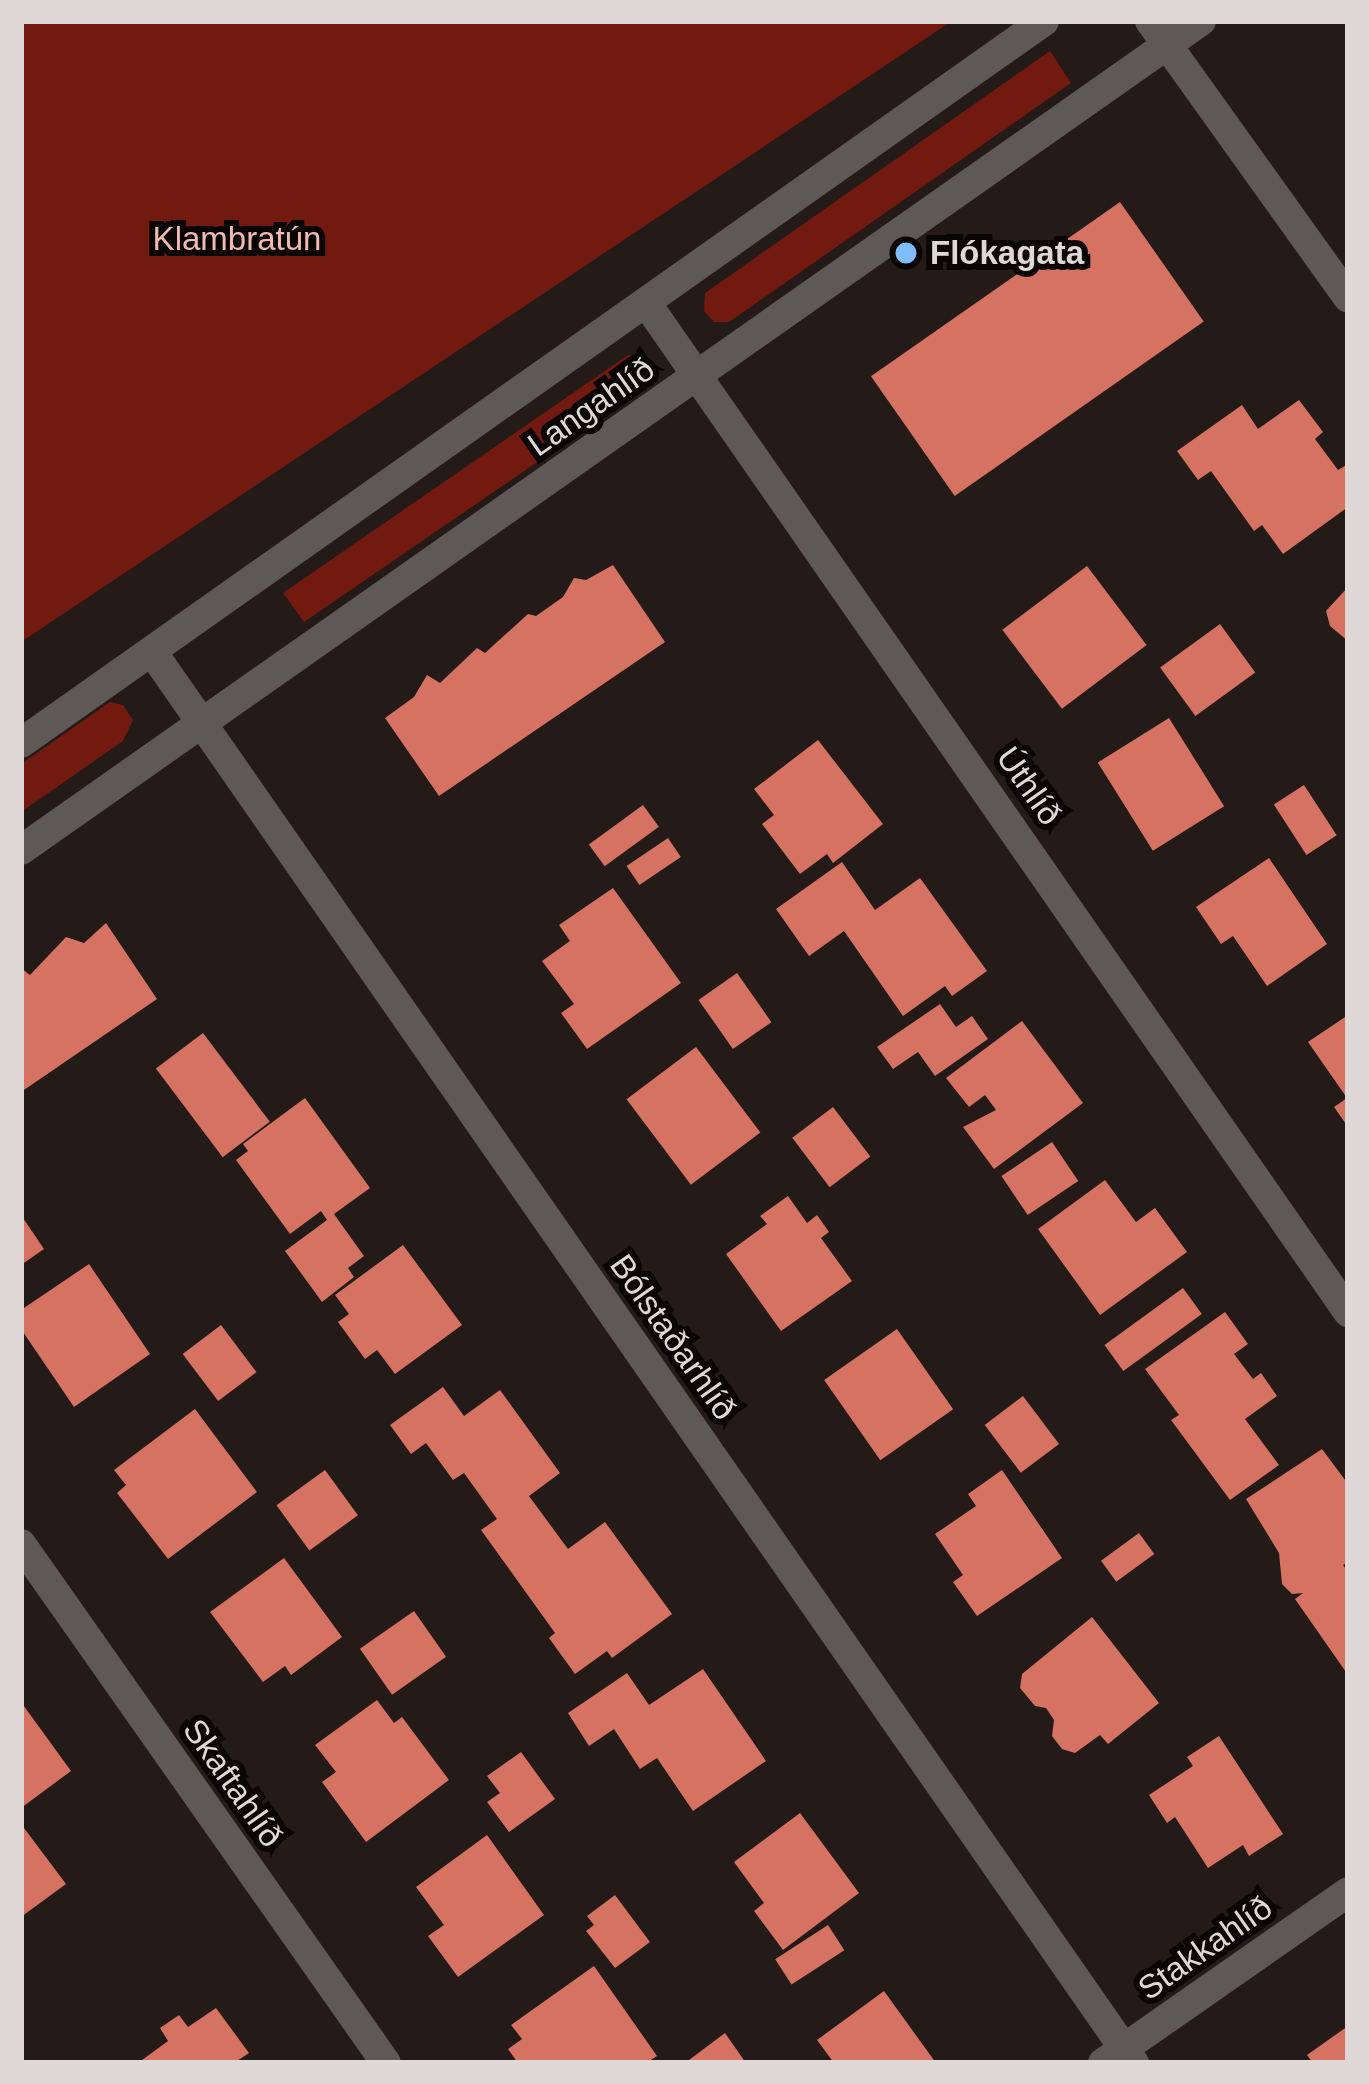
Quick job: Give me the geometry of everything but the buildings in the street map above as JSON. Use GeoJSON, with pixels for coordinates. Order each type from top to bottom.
{"type":"FeatureCollection","features":[{"type":"Feature","properties":{"kind":"street","name":"Langahlíð"},"geometry":{"type":"LineString","coordinates":[[21,743],[1044,21]]}},
{"type":"Feature","properties":{"kind":"street","name":"Langahlíð"},"geometry":{"type":"LineString","coordinates":[[21,850],[204,726],[699,374],[1158,33],[1201,21]]}},
{"type":"Feature","properties":{"kind":"street"},"geometry":{"type":"LineString","coordinates":[[1158,33],[1348,298]]}},
{"type":"Feature","properties":{"kind":"street","name":"Úthlíð"},"geometry":{"type":"LineString","coordinates":[[647,304],[1348,1312]]}},
{"type":"Feature","properties":{"kind":"street","name":"Bólstaðarhlíð"},"geometry":{"type":"LineString","coordinates":[[153,653],[1120,2058]]}},
{"type":"Feature","properties":{"kind":"street","name":"Skaftahlíð"},"geometry":{"type":"LineString","coordinates":[[21,1544],[386,2063]]}},
{"type":"Feature","properties":{"kind":"street","name":"Stakkahlíð"},"geometry":{"type":"LineString","coordinates":[[1120,2058],[1348,1892]]}},
{"type":"Feature","properties":{"kind":"green space","name":"Klambratún"},"geometry":{"type":"Polygon","coordinates":[[[21,21],[952,21],[21,642],[21,21]]]}},
{"type":"Feature","properties":{"kind":"green space"},"geometry":{"type":"Polygon","coordinates":[[[1050,51],[1071,83],[729,322],[714,322],[704,311],[705,293],[1050,51]]]}},
{"type":"Feature","properties":{"kind":"green space"},"geometry":{"type":"Polygon","coordinates":[[[628,355],[643,358],[655,371],[651,384],[304,622],[283,593],[628,355]]]}},
{"type":"Feature","properties":{"kind":"green space"},"geometry":{"type":"Polygon","coordinates":[[[110,702],[123,705],[133,720],[123,741],[21,812],[21,764],[110,702]]]}},
{"type":"Feature","properties":{"kind":"place","name":"Flókagata"},"geometry":{"type":"Point","coordinates":[906,253]}}]}
